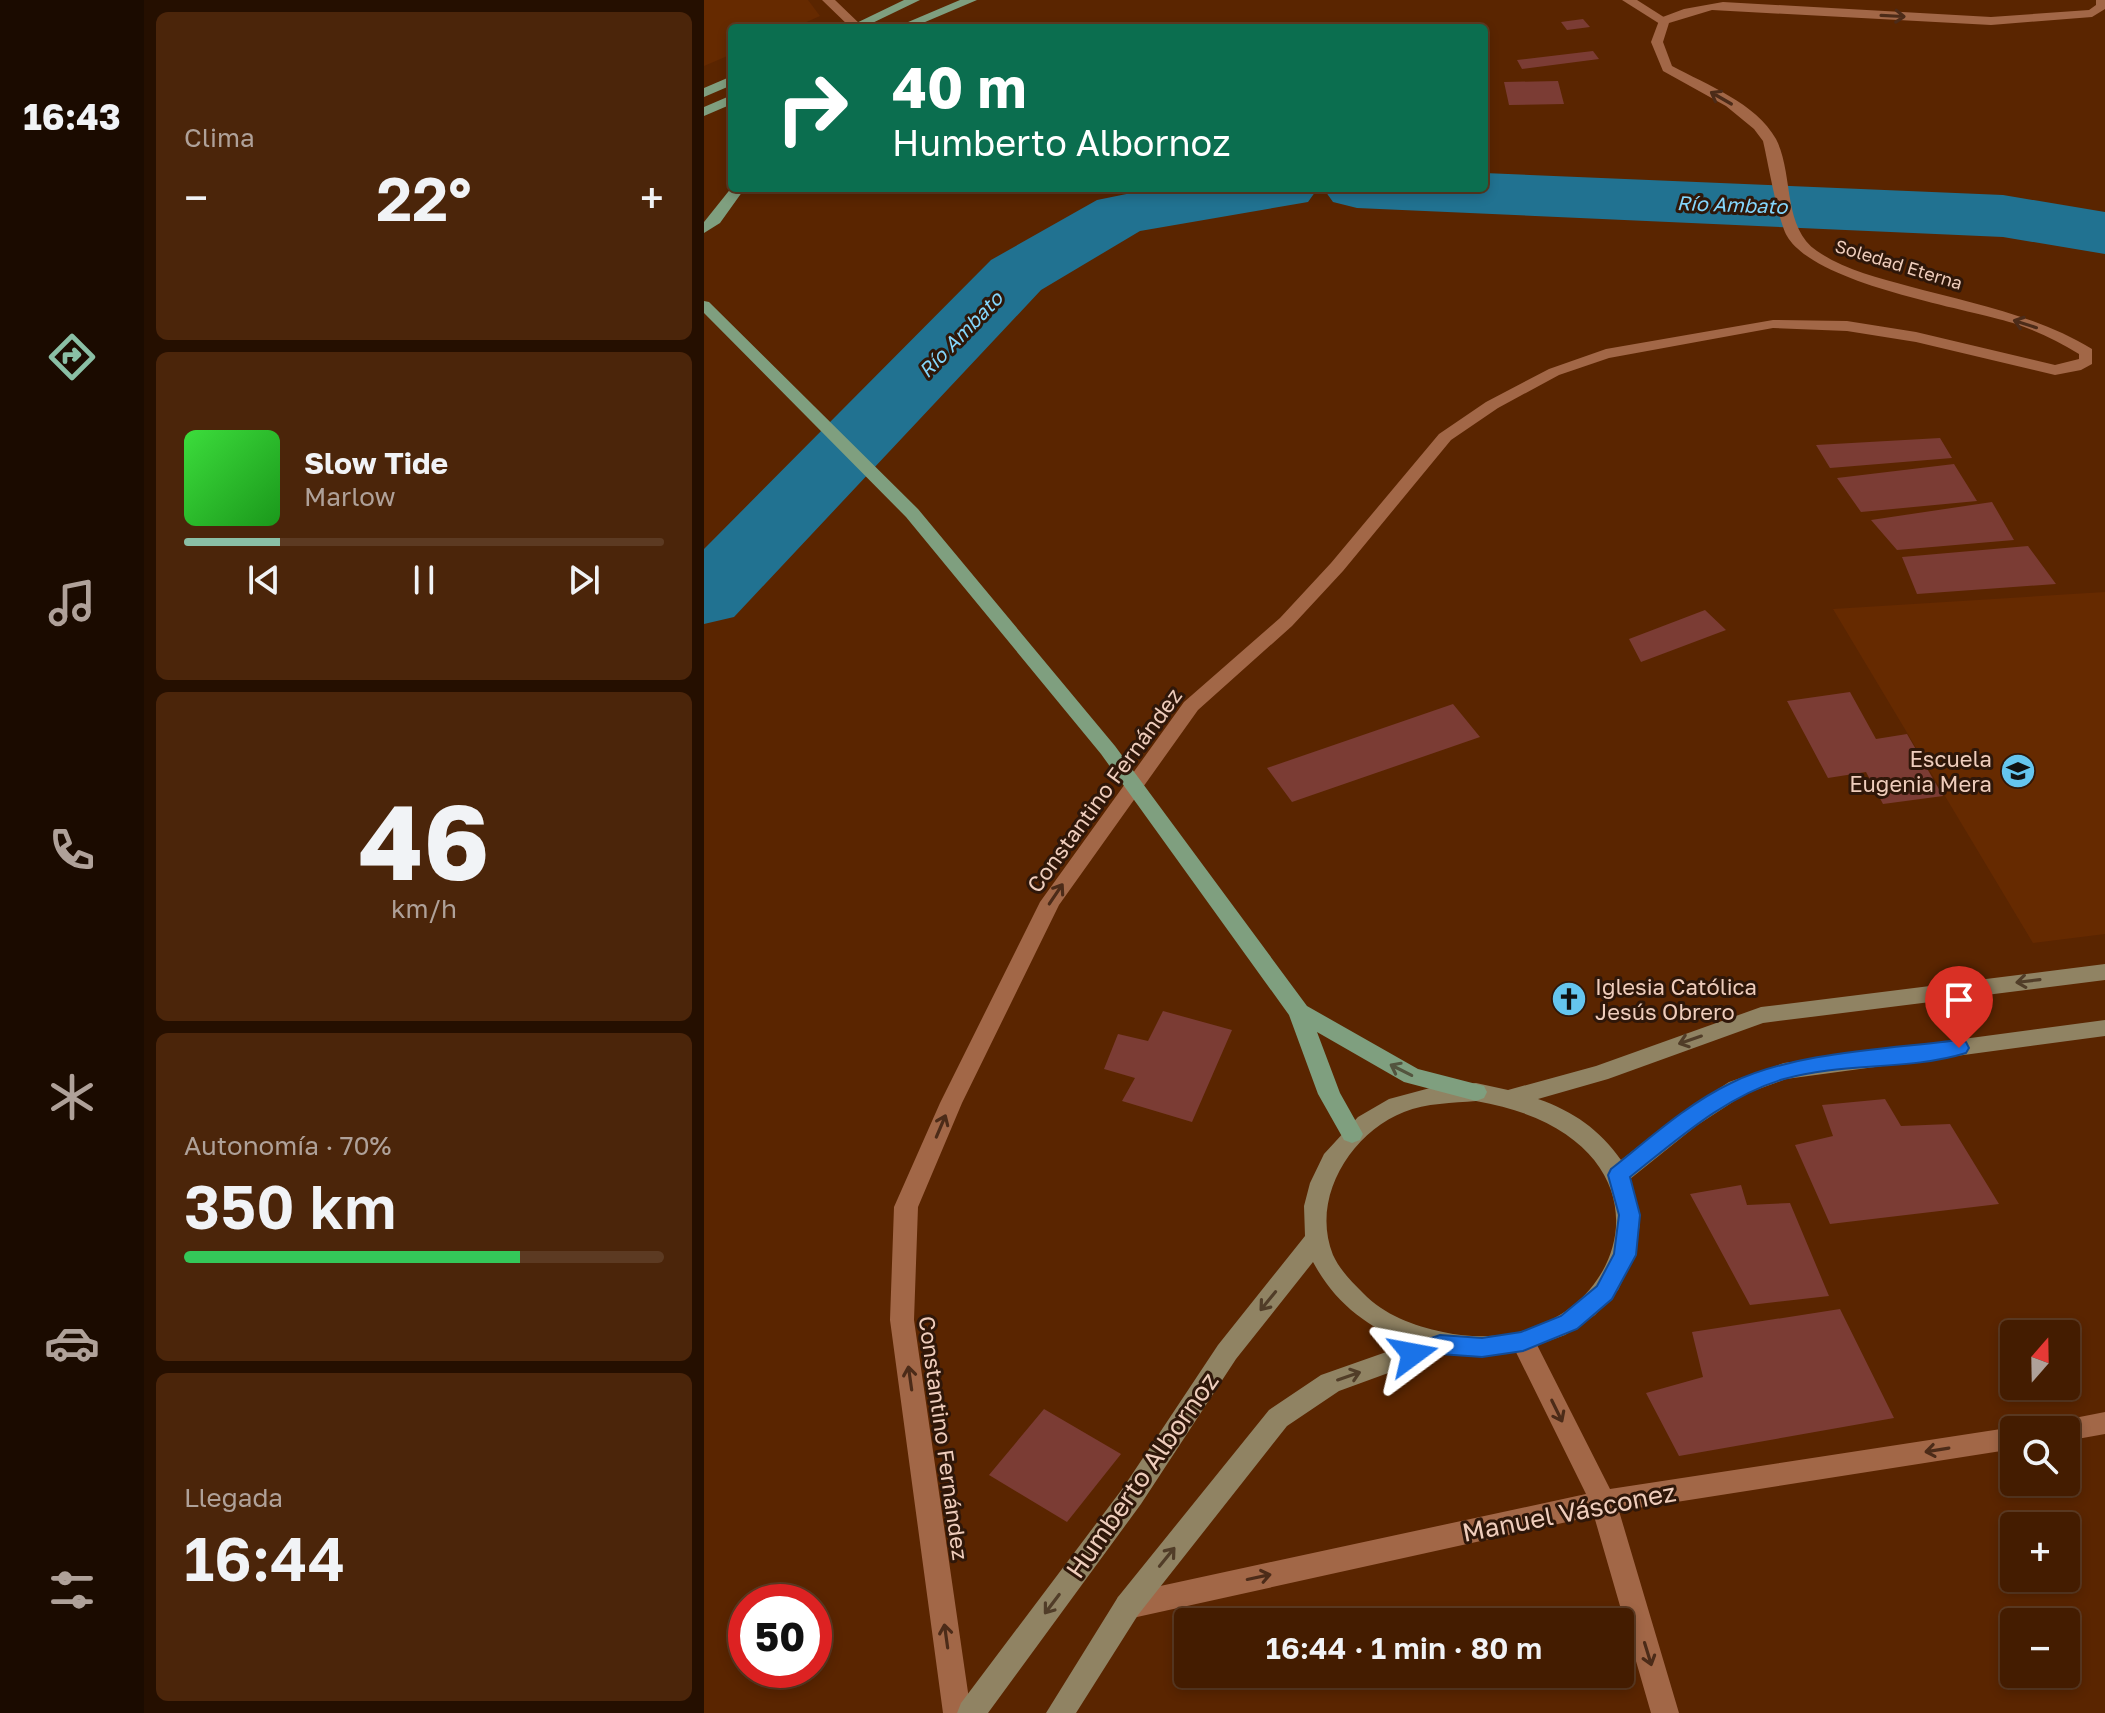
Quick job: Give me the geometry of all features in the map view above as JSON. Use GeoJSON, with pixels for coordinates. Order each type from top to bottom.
{"type":"FeatureCollection","features":[{"type":"Feature","properties":{"kind":"main road"},"geometry":{"type":"LineString","coordinates":[[861,24],[914,0]]}},
{"type":"Feature","properties":{"kind":"main road"},"geometry":{"type":"LineString","coordinates":[[910,24],[971,0]]}},
{"type":"Feature","properties":{"kind":"main road"},"geometry":{"type":"LineString","coordinates":[[939,24],[979,0]]}},
{"type":"Feature","properties":{"kind":"main road"},"geometry":{"type":"LineString","coordinates":[[704,93],[728,82]]}},
{"type":"Feature","properties":{"kind":"main road"},"geometry":{"type":"LineString","coordinates":[[704,112],[728,101]]}},
{"type":"Feature","properties":{"kind":"main road"},"geometry":{"type":"LineString","coordinates":[[704,229],[715,220],[735,192]]}},
{"type":"Feature","properties":{"kind":"main road"},"geometry":{"type":"LineString","coordinates":[[704,305],[912,513],[1108,750],[1299,1012],[1329,1094],[1352,1134]]}},
{"type":"Feature","properties":{"kind":"main road"},"geometry":{"type":"LineString","coordinates":[[1512,1097],[1600,1073],[1761,1015],[2105,972]]}},
{"type":"Feature","properties":{"kind":"main road"},"geometry":{"type":"LineString","coordinates":[[1299,1012],[1412,1076],[1476,1092],[1512,1097],[1556,1114],[1593,1140],[1619,1175],[1630,1215],[1625,1255],[1604,1292],[1569,1322],[1523,1342],[1482,1347],[1440,1344],[1396,1330],[1359,1306],[1332,1276],[1316,1240],[1315,1202],[1328,1165],[1352,1134],[1388,1110],[1430,1096],[1476,1092]]}},
{"type":"Feature","properties":{"kind":"main road"},"geometry":{"type":"LineString","coordinates":[[1619,1175],[1688,1120],[1737,1088],[1784,1071],[2105,1028]]}},
{"type":"Feature","properties":{"kind":"main road","name":"Humberto Albornoz"},"geometry":{"type":"LineString","coordinates":[[971,1713],[1132,1496],[1227,1352],[1316,1240]]}},
{"type":"Feature","properties":{"kind":"main road"},"geometry":{"type":"LineString","coordinates":[[1060,1713],[1128,1606],[1278,1418],[1330,1383],[1440,1344]]}},
{"type":"Feature","properties":{"kind":"street"},"geometry":{"type":"LineString","coordinates":[[828,0],[851,24]]}},
{"type":"Feature","properties":{"kind":"street"},"geometry":{"type":"LineString","coordinates":[[1628,0],[1664,21],[1687,10],[1731,4],[1761,9],[2105,24]]}},
{"type":"Feature","properties":{"kind":"street"},"geometry":{"type":"LineString","coordinates":[[1991,21],[2092,13],[2102,6],[2102,0]]}},
{"type":"Feature","properties":{"kind":"street","name":"Soledad Eterna"},"geometry":{"type":"LineString","coordinates":[[1664,21],[1657,42],[1667,68],[1731,103],[1759,126],[1775,152],[1793,235],[1800,248],[1812,257],[1874,279],[2044,330],[2077,343],[2087,352],[2087,361]]}},
{"type":"Feature","properties":{"kind":"street","name":"Constantino Fernández"},"geometry":{"type":"LineString","coordinates":[[957,1713],[902,1320],[906,1207],[951,1103],[1050,902],[1191,706],[1286,622],[1337,567],[1445,437],[1492,405],[1554,372],[1606,354],[1773,324],[1847,326],[1916,337],[2055,370],[2076,367],[2087,361]]}},
{"type":"Feature","properties":{"kind":"street"},"geometry":{"type":"LineString","coordinates":[[1523,1342],[1603,1502],[1665,1713]]}},
{"type":"Feature","properties":{"kind":"street"},"geometry":{"type":"LineString","coordinates":[[2080,1427],[2105,1423]]}},
{"type":"Feature","properties":{"kind":"street","name":"Manuel Vásconez"},"geometry":{"type":"LineString","coordinates":[[1128,1606],[1603,1502],[2000,1440]]}},
{"type":"Feature","properties":{"kind":"shaded area"},"geometry":{"type":"Polygon","coordinates":[[[704,0],[808,0],[820,16],[802,24],[728,24],[728,56],[704,66],[704,0]]]}},
{"type":"Feature","properties":{"kind":"shaded area","name":"Escuela Eugenia Mera"},"geometry":{"type":"Polygon","coordinates":[[[2105,592],[2105,934],[2033,943],[1833,609],[2105,592]]]}},
{"type":"Feature","properties":{"kind":"building"},"geometry":{"type":"Polygon","coordinates":[[[1583,19],[1590,27],[1567,30],[1561,22],[1583,19]]]}},
{"type":"Feature","properties":{"kind":"building"},"geometry":{"type":"Polygon","coordinates":[[[1593,51],[1599,59],[1522,69],[1517,60],[1593,51]]]}},
{"type":"Feature","properties":{"kind":"building"},"geometry":{"type":"Polygon","coordinates":[[[1558,81],[1564,104],[1509,105],[1504,82],[1558,81]]]}},
{"type":"Feature","properties":{"kind":"building"},"geometry":{"type":"Polygon","coordinates":[[[1940,438],[1952,458],[1830,468],[1816,445],[1940,438]]]}},
{"type":"Feature","properties":{"kind":"building"},"geometry":{"type":"Polygon","coordinates":[[[1954,464],[1977,501],[1861,512],[1837,478],[1954,464]]]}},
{"type":"Feature","properties":{"kind":"building"},"geometry":{"type":"Polygon","coordinates":[[[1992,502],[2014,540],[1897,550],[1871,520],[1992,502]]]}},
{"type":"Feature","properties":{"kind":"building"},"geometry":{"type":"Polygon","coordinates":[[[2028,546],[2056,584],[1917,594],[1902,557],[2028,546]]]}},
{"type":"Feature","properties":{"kind":"building"},"geometry":{"type":"Polygon","coordinates":[[[1705,610],[1726,630],[1641,662],[1629,639],[1705,610]]]}},
{"type":"Feature","properties":{"kind":"building"},"geometry":{"type":"Polygon","coordinates":[[[1850,692],[1876,739],[1907,734],[1943,796],[1883,804],[1866,772],[1828,778],[1787,701],[1850,692]]]}},
{"type":"Feature","properties":{"kind":"building"},"geometry":{"type":"Polygon","coordinates":[[[1453,704],[1480,737],[1292,802],[1267,768],[1453,704]]]}},
{"type":"Feature","properties":{"kind":"building"},"geometry":{"type":"Polygon","coordinates":[[[1163,1011],[1232,1030],[1192,1122],[1122,1101],[1135,1078],[1104,1069],[1118,1034],[1148,1041],[1163,1011]]]}},
{"type":"Feature","properties":{"kind":"building"},"geometry":{"type":"Polygon","coordinates":[[[1885,1099],[1901,1126],[1950,1124],[1999,1204],[1830,1224],[1795,1145],[1833,1136],[1822,1105],[1885,1099]]]}},
{"type":"Feature","properties":{"kind":"building"},"geometry":{"type":"Polygon","coordinates":[[[1741,1185],[1747,1205],[1790,1203],[1829,1296],[1750,1305],[1690,1194],[1741,1185]]]}},
{"type":"Feature","properties":{"kind":"building"},"geometry":{"type":"Polygon","coordinates":[[[1840,1309],[1894,1418],[1679,1456],[1646,1393],[1703,1377],[1692,1332],[1840,1309]]]}},
{"type":"Feature","properties":{"kind":"building"},"geometry":{"type":"Polygon","coordinates":[[[1044,1409],[1121,1454],[1067,1522],[989,1475],[1044,1409]]]}},
{"type":"Feature","properties":{"kind":"waterway","name":"Río Ambato"},"geometry":{"type":"LineString","coordinates":[[704,598],[1016,275],[1121,214],[1259,192]]}},
{"type":"Feature","properties":{"kind":"waterway","name":"Río Ambato"},"geometry":{"type":"LineString","coordinates":[[1449,192],[2003,216],[2105,233]]}},
{"type":"Feature","properties":{"kind":"place","name":"Escuela Eugenia Mera"},"geometry":{"type":"Point","coordinates":[2018,771]}},
{"type":"Feature","properties":{"kind":"place","name":"Iglesia Católica Jesús Obrero"},"geometry":{"type":"Point","coordinates":[1569,999]}},
{"type":"Feature","properties":{"kind":"route"},"geometry":{"type":"LineString","coordinates":[[1413,1354],[1440,1344],[1482,1347],[1523,1342],[1569,1322],[1604,1292],[1625,1255],[1630,1215],[1619,1175],[1688,1120],[1737,1088],[1784,1071],[1959,1048]]}}]}
